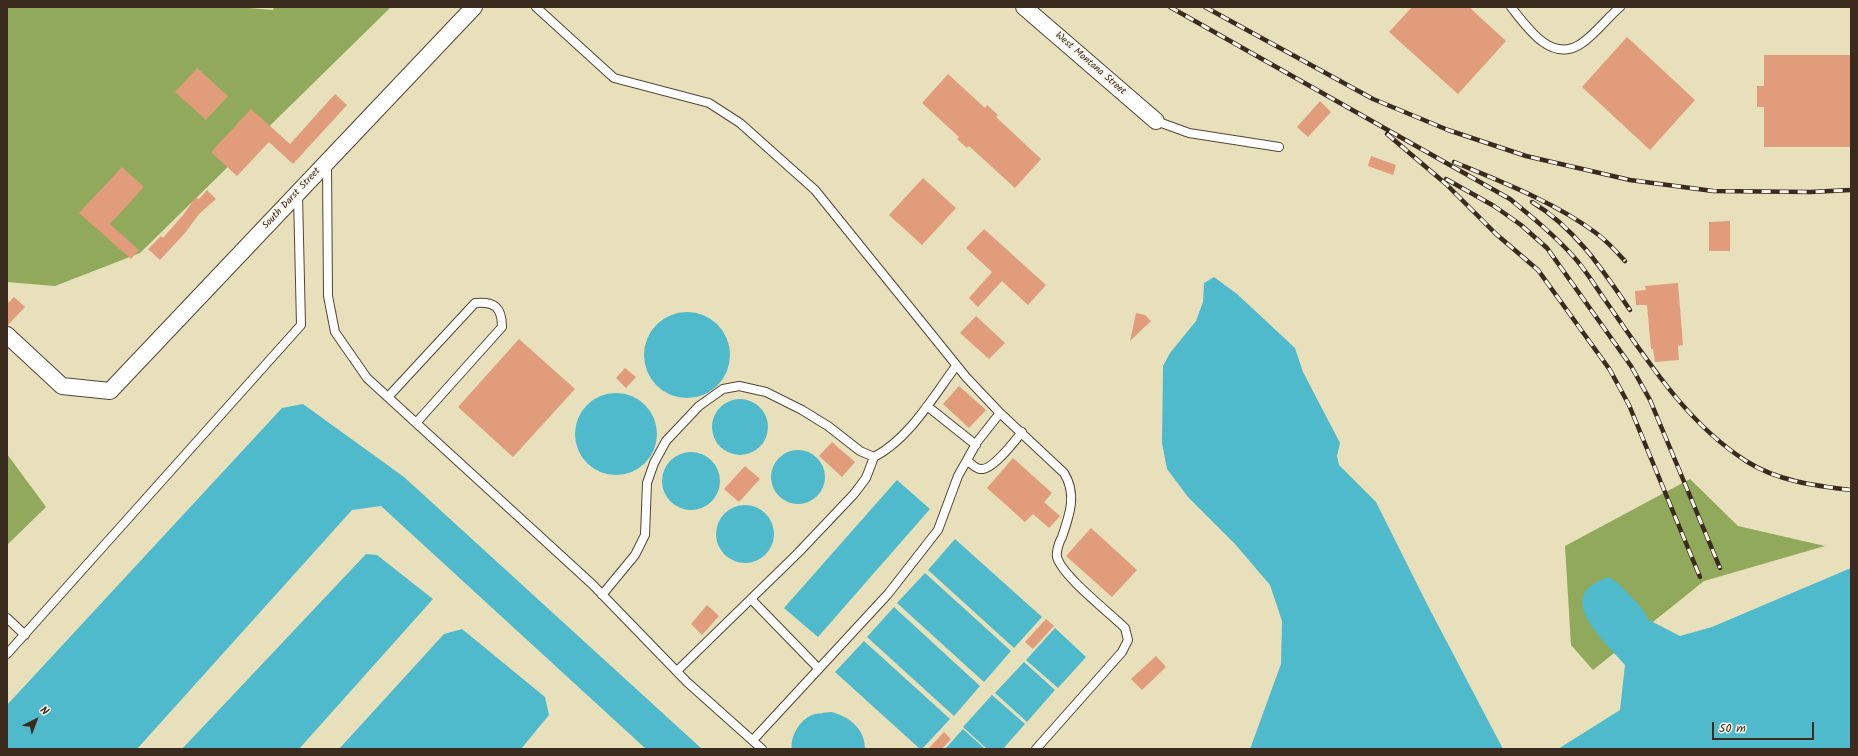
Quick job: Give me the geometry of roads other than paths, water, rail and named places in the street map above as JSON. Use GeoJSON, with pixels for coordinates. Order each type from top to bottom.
{"type":"FeatureCollection","features":[{"type":"Feature","properties":{"kind":"street","name":"South Darst Street"},"geometry":{"type":"LineString","coordinates":[[7,335],[62,386],[110,391],[474,7]]}},
{"type":"Feature","properties":{"kind":"street","name":"West Montana Street"},"geometry":{"type":"LineString","coordinates":[[1024,7],[1156,121]]}},
{"type":"Feature","properties":{"kind":"lane"},"geometry":{"type":"LineString","coordinates":[[536,7],[614,78],[709,103],[740,123],[815,190],[956,366],[1000,413],[1064,472],[1070,483],[1072,497],[1069,517],[1059,543],[1057,557],[1066,572],[1125,628],[1128,640],[1122,652],[1036,749]]}},
{"type":"Feature","properties":{"kind":"lane"},"geometry":{"type":"LineString","coordinates":[[1511,7],[1541,41],[1551,48],[1560,50],[1571,49],[1580,44],[1620,7]]}},
{"type":"Feature","properties":{"kind":"lane"},"geometry":{"type":"LineString","coordinates":[[1156,121],[1189,133],[1280,147]]}},
{"type":"Feature","properties":{"kind":"lane"},"geometry":{"type":"LineString","coordinates":[[327,163],[328,296],[335,332],[367,378],[602,595],[677,671],[762,749]]}},
{"type":"Feature","properties":{"kind":"lane"},"geometry":{"type":"LineString","coordinates":[[7,654],[301,325],[298,194]]}},
{"type":"Feature","properties":{"kind":"lane"},"geometry":{"type":"LineString","coordinates":[[388,398],[475,303],[488,302],[496,307],[502,316],[502,327],[416,423]]}},
{"type":"Feature","properties":{"kind":"lane"},"geometry":{"type":"LineString","coordinates":[[677,671],[798,553],[854,494],[866,478],[874,457],[888,450],[903,437],[956,366]]}},
{"type":"Feature","properties":{"kind":"lane"},"geometry":{"type":"LineString","coordinates":[[602,595],[635,555],[645,535],[647,483],[654,463],[666,441],[699,406],[724,388],[739,386],[766,392],[802,410],[828,426],[860,451],[874,457]]}},
{"type":"Feature","properties":{"kind":"lane"},"geometry":{"type":"LineString","coordinates":[[927,406],[976,445]]}},
{"type":"Feature","properties":{"kind":"lane"},"geometry":{"type":"LineString","coordinates":[[753,740],[888,594],[938,530],[958,476],[976,445],[1000,413]]}},
{"type":"Feature","properties":{"kind":"lane"},"geometry":{"type":"LineString","coordinates":[[967,460],[978,469],[985,469],[994,463],[1022,432]]}},
{"type":"Feature","properties":{"kind":"lane"},"geometry":{"type":"LineString","coordinates":[[751,599],[818,669]]}},
{"type":"Feature","properties":{"kind":"lane"},"geometry":{"type":"LineString","coordinates":[[7,618],[25,635]]}},
{"type":"Feature","properties":{"kind":"water"},"geometry":{"type":"Polygon","coordinates":[[[1214,277],[1237,294],[1295,348],[1303,372],[1340,443],[1337,456],[1339,465],[1376,502],[1428,606],[1503,749],[1250,749],[1281,664],[1282,621],[1270,585],[1235,544],[1188,497],[1167,469],[1162,443],[1163,366],[1170,353],[1196,321],[1203,302],[1204,283],[1214,277]]]}},
{"type":"Feature","properties":{"kind":"water"},"geometry":{"type":"Polygon","coordinates":[[[679,312],[695,312],[704,315],[718,324],[727,338],[730,347],[730,363],[727,372],[718,386],[704,395],[695,398],[679,398],[663,391],[656,386],[651,379],[644,363],[644,347],[651,331],[656,324],[663,319],[679,312]]]}},
{"type":"Feature","properties":{"kind":"water"},"geometry":{"type":"Polygon","coordinates":[[[616,393],[632,396],[645,405],[654,418],[657,434],[654,450],[645,463],[632,472],[616,475],[600,472],[587,463],[578,450],[575,434],[578,418],[587,405],[600,396],[616,393]]]}},
{"type":"Feature","properties":{"kind":"water"},"geometry":{"type":"Polygon","coordinates":[[[740,399],[751,401],[760,407],[766,416],[768,427],[766,438],[760,447],[751,453],[740,455],[729,453],[720,447],[714,438],[712,427],[714,416],[720,407],[729,401],[740,399]]]}},
{"type":"Feature","properties":{"kind":"water"},"geometry":{"type":"Polygon","coordinates":[[[303,404],[404,477],[702,749],[646,749],[381,506],[352,510],[137,749],[7,749],[7,705],[282,408],[303,404]]]}},
{"type":"Feature","properties":{"kind":"water"},"geometry":{"type":"Polygon","coordinates":[[[793,450],[803,450],[813,454],[821,462],[825,472],[825,482],[821,492],[813,500],[803,504],[793,504],[783,500],[775,492],[771,482],[771,472],[775,462],[783,454],[793,450]]]}},
{"type":"Feature","properties":{"kind":"water"},"geometry":{"type":"Polygon","coordinates":[[[691,452],[702,454],[715,465],[718,470],[720,481],[718,492],[707,505],[702,508],[691,510],[680,508],[667,497],[664,492],[662,481],[664,470],[675,457],[680,454],[691,452]]]}},
{"type":"Feature","properties":{"kind":"water"},"geometry":{"type":"Polygon","coordinates":[[[897,480],[930,509],[818,637],[784,608],[897,480]]]}},
{"type":"Feature","properties":{"kind":"water"},"geometry":{"type":"Polygon","coordinates":[[[739,505],[751,505],[766,513],[774,528],[774,540],[766,555],[751,563],[739,563],[724,555],[716,540],[716,528],[724,513],[739,505]]]}},
{"type":"Feature","properties":{"kind":"water"},"geometry":{"type":"Polygon","coordinates":[[[955,539],[1042,617],[1014,648],[928,570],[955,539]]]}},
{"type":"Feature","properties":{"kind":"water"},"geometry":{"type":"Polygon","coordinates":[[[366,554],[377,555],[433,599],[299,749],[182,749],[366,554]]]}},
{"type":"Feature","properties":{"kind":"water"},"geometry":{"type":"Polygon","coordinates":[[[1851,568],[1851,749],[1558,749],[1620,710],[1625,665],[1605,643],[1587,618],[1583,606],[1584,595],[1592,585],[1609,577],[1620,585],[1641,607],[1649,620],[1680,636],[1712,627],[1851,568]]]}},
{"type":"Feature","properties":{"kind":"water"},"geometry":{"type":"Polygon","coordinates":[[[925,573],[1011,651],[984,682],[897,603],[925,573]]]}},
{"type":"Feature","properties":{"kind":"water"},"geometry":{"type":"Polygon","coordinates":[[[894,607],[980,686],[954,716],[867,637],[894,607]]]}},
{"type":"Feature","properties":{"kind":"water"},"geometry":{"type":"Polygon","coordinates":[[[1055,628],[1086,657],[1058,688],[1026,660],[1055,628]]]}},
{"type":"Feature","properties":{"kind":"water"},"geometry":{"type":"Polygon","coordinates":[[[462,629],[545,697],[549,715],[521,749],[339,749],[444,634],[462,629]]]}},
{"type":"Feature","properties":{"kind":"water"},"geometry":{"type":"Polygon","coordinates":[[[864,641],[950,719],[922,749],[920,749],[835,672],[864,641]]]}},
{"type":"Feature","properties":{"kind":"water"},"geometry":{"type":"Polygon","coordinates":[[[1024,662],[1055,690],[1027,722],[995,693],[1024,662]]]}},
{"type":"Feature","properties":{"kind":"water"},"geometry":{"type":"Polygon","coordinates":[[[992,695],[1025,724],[1003,749],[987,749],[963,727],[992,695]]]}},
{"type":"Feature","properties":{"kind":"water"},"geometry":{"type":"Polygon","coordinates":[[[831,712],[850,720],[855,724],[862,735],[865,749],[792,749],[794,734],[808,717],[814,714],[831,712]]]}},
{"type":"Feature","properties":{"kind":"water"},"geometry":{"type":"Polygon","coordinates":[[[963,729],[985,749],[945,749],[963,729]]]}},
{"type":"Feature","properties":{"kind":"railway"},"geometry":{"type":"LineString","coordinates":[[1170,7],[1510,199],[1535,219],[1566,248],[1586,272],[1668,388],[1704,428],[1724,445],[1758,468],[1797,482],[1851,490]]}},
{"type":"Feature","properties":{"kind":"railway"},"geometry":{"type":"LineString","coordinates":[[1205,7],[1373,99],[1448,130],[1526,156],[1630,180],[1713,191],[1810,192],[1851,190]]}},
{"type":"Feature","properties":{"kind":"railway"},"geometry":{"type":"LineString","coordinates":[[1387,134],[1446,184],[1496,234],[1538,270],[1610,370],[1629,405],[1700,577]]}},
{"type":"Feature","properties":{"kind":"railway"},"geometry":{"type":"LineString","coordinates":[[1454,162],[1527,193],[1563,212],[1600,236],[1625,261]]}},
{"type":"Feature","properties":{"kind":"railway"},"geometry":{"type":"LineString","coordinates":[[1446,179],[1494,206],[1521,225],[1547,248],[1631,366],[1650,400],[1720,568]]}},
{"type":"Feature","properties":{"kind":"railway"},"geometry":{"type":"LineString","coordinates":[[1532,202],[1562,224],[1587,250],[1630,310]]}}]}
